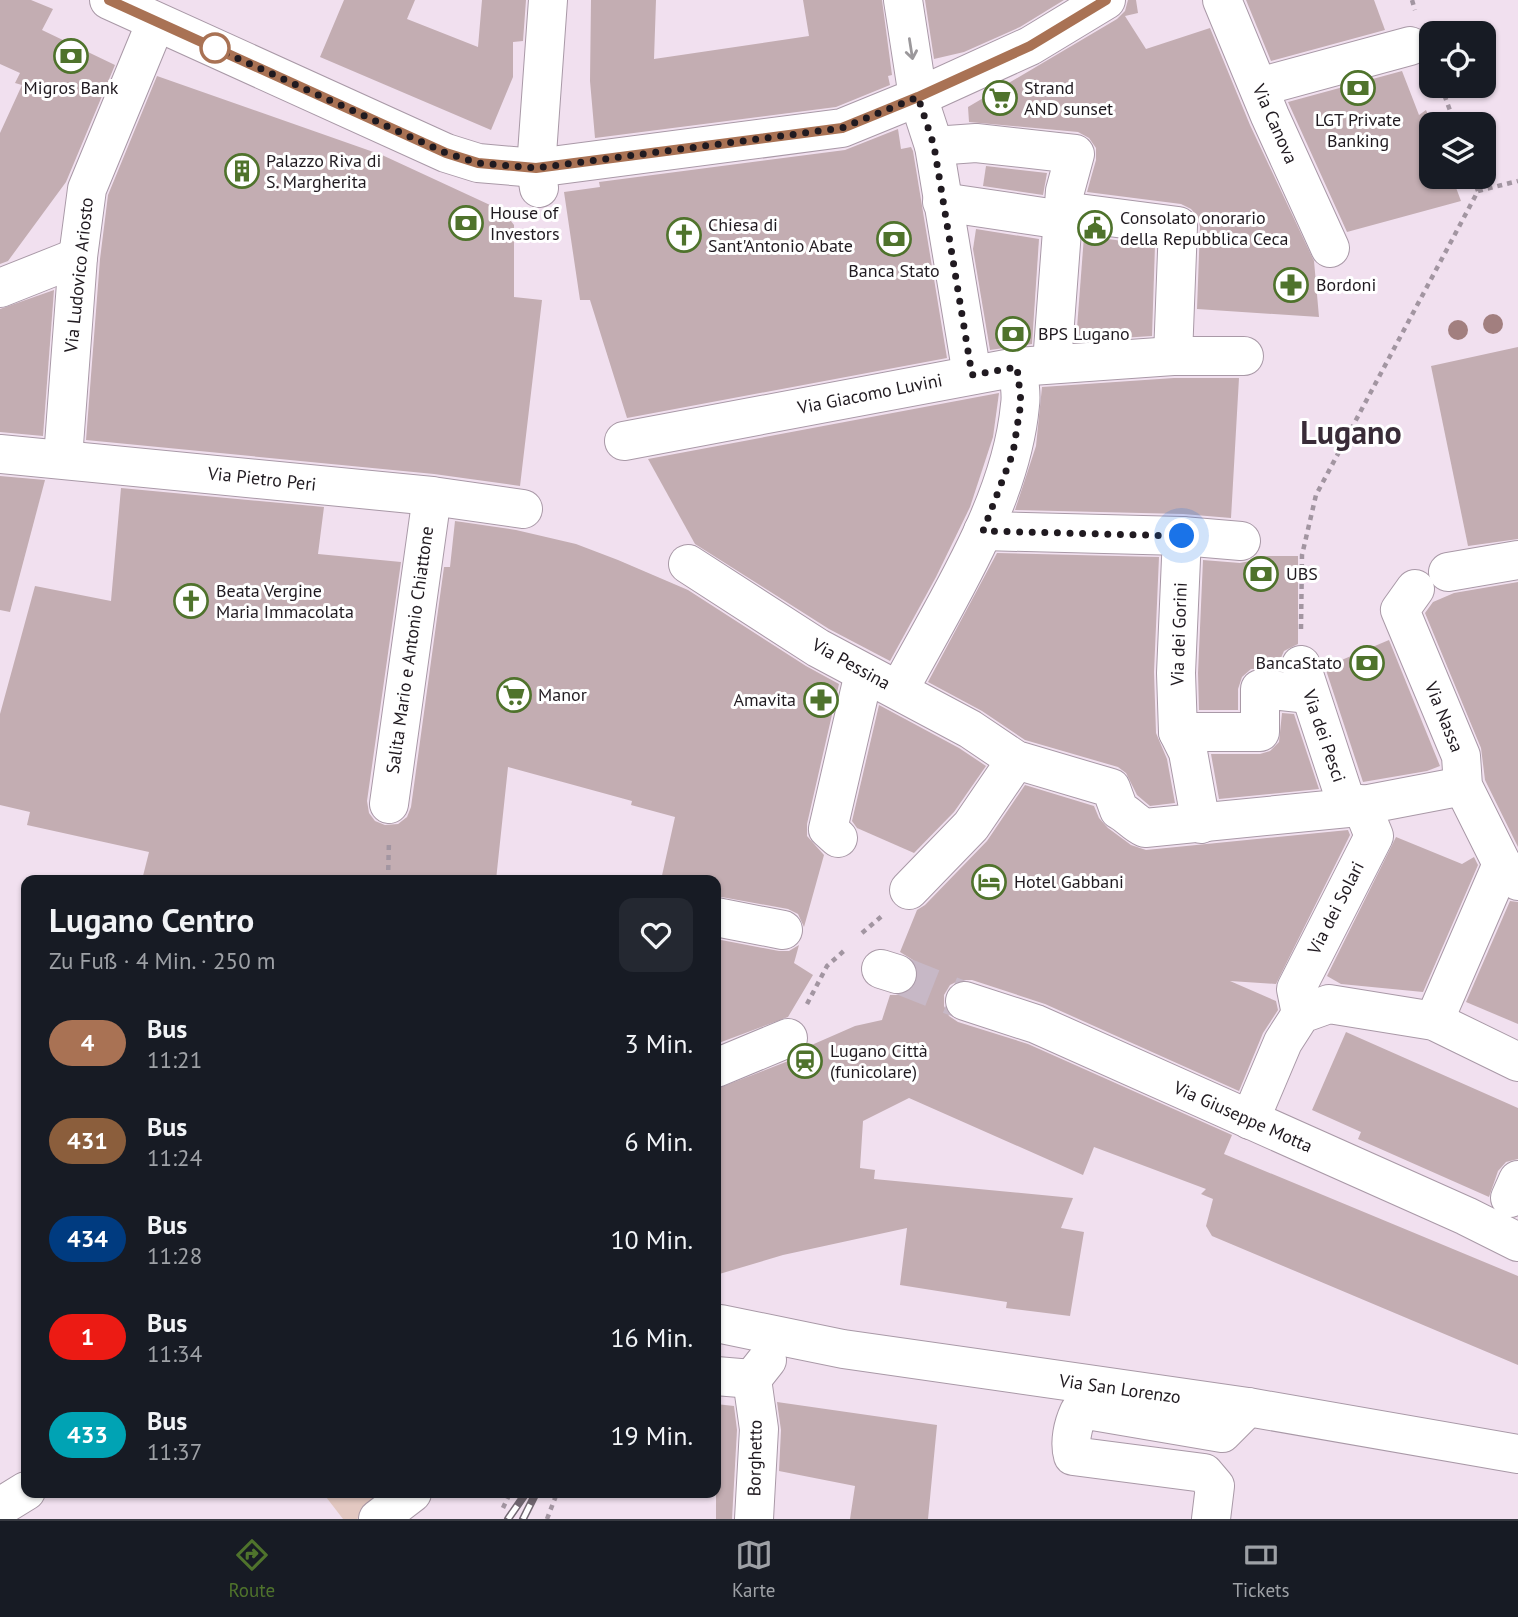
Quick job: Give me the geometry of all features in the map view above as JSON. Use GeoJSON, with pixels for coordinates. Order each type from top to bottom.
{"type":"FeatureCollection","features":[{"type":"Feature","properties":{"kind":"street"},"geometry":{"type":"LineString","coordinates":[[109,0],[446,153],[538,178],[842,128],[1030,46],[1106,0]]}},
{"type":"Feature","properties":{"kind":"street"},"geometry":{"type":"LineString","coordinates":[[538,178],[548,0]]}},
{"type":"Feature","properties":{"kind":"street"},"geometry":{"type":"LineString","coordinates":[[904,0],[918,97],[934,146],[972,375]]}},
{"type":"Feature","properties":{"kind":"street","name":"Via Canova"},"geometry":{"type":"LineString","coordinates":[[1222,0],[1330,248]]}},
{"type":"Feature","properties":{"kind":"street","name":"Via Ludovico Ariosto"},"geometry":{"type":"LineString","coordinates":[[63,458],[78,257],[87,190],[156,22]]}},
{"type":"Feature","properties":{"kind":"street"},"geometry":{"type":"LineString","coordinates":[[1259,87],[1410,46]]}},
{"type":"Feature","properties":{"kind":"street"},"geometry":{"type":"LineString","coordinates":[[899,691],[983,531],[1013,453],[1021,402],[1035,365],[1063,216],[1065,191],[1075,154],[976,144],[934,146]]}},
{"type":"Feature","properties":{"kind":"street"},"geometry":{"type":"LineString","coordinates":[[943,202],[1178,226],[1173,356]]}},
{"type":"Feature","properties":{"kind":"street"},"geometry":{"type":"LineString","coordinates":[[0,288],[78,257]]}},
{"type":"Feature","properties":{"kind":"street","name":"Via Giacomo Luvini"},"geometry":{"type":"LineString","coordinates":[[624,440],[1035,365],[1173,356],[1244,356]]}},
{"type":"Feature","properties":{"kind":"street","name":"Via Pietro Peri"},"geometry":{"type":"LineString","coordinates":[[0,453],[432,496],[523,509]]}},
{"type":"Feature","properties":{"kind":"street","name":"Salita Mario e Antonio Chiattone"},"geometry":{"type":"LineString","coordinates":[[389,804],[432,496]]}},
{"type":"Feature","properties":{"kind":"street"},"geometry":{"type":"LineString","coordinates":[[983,531],[1182,536],[1241,541]]}},
{"type":"Feature","properties":{"kind":"street","name":"Via dei Gorini"},"geometry":{"type":"LineString","coordinates":[[1182,536],[1176,673],[1178,732],[1188,752],[1201,824]]}},
{"type":"Feature","properties":{"kind":"street"},"geometry":{"type":"LineString","coordinates":[[1448,572],[1518,560]]}},
{"type":"Feature","properties":{"kind":"street","name":"Via Pessina"},"geometry":{"type":"LineString","coordinates":[[688,564],[818,648],[970,729],[1016,760],[1111,788],[1119,810],[1145,828],[1354,806],[1463,786]]}},
{"type":"Feature","properties":{"kind":"street","name":"Via Nassa"},"geometry":{"type":"LineString","coordinates":[[1415,589],[1400,610],[1461,757],[1463,786],[1510,873]]}},
{"type":"Feature","properties":{"kind":"street"},"geometry":{"type":"LineString","coordinates":[[838,838],[828,829],[864,673]]}},
{"type":"Feature","properties":{"kind":"street"},"geometry":{"type":"LineString","coordinates":[[1178,732],[1260,732],[1261,689],[1305,679]]}},
{"type":"Feature","properties":{"kind":"street","name":"Via dei Pesci"},"geometry":{"type":"LineString","coordinates":[[1305,679],[1354,806]]}},
{"type":"Feature","properties":{"kind":"street"},"geometry":{"type":"LineString","coordinates":[[909,890],[971,826],[1016,760]]}},
{"type":"Feature","properties":{"kind":"street","name":"Via dei Solari"},"geometry":{"type":"LineString","coordinates":[[1301,1014],[1297,989],[1374,836],[1354,806]]}},
{"type":"Feature","properties":{"kind":"street"},"geometry":{"type":"LineString","coordinates":[[1434,1021],[1510,873]]}},
{"type":"Feature","properties":{"kind":"street"},"geometry":{"type":"LineString","coordinates":[[721,919],[783,930]]}},
{"type":"Feature","properties":{"kind":"street","name":"Via Giuseppe Motta"},"geometry":{"type":"LineString","coordinates":[[965,1001],[1036,1024],[1479,1222],[1518,1242]]}},
{"type":"Feature","properties":{"kind":"street"},"geometry":{"type":"LineString","coordinates":[[1250,1120],[1283,1042],[1301,1014],[1329,1004],[1434,1021],[1518,1062]]}},
{"type":"Feature","properties":{"kind":"street"},"geometry":{"type":"LineString","coordinates":[[721,1066],[788,1038]]}},
{"type":"Feature","properties":{"kind":"street","name":"Via San Lorenzo"},"geometry":{"type":"LineString","coordinates":[[721,1324],[843,1349],[1248,1407],[1518,1454]]}},
{"type":"Feature","properties":{"kind":"street","name":"Borghetto"},"geometry":{"type":"LineString","coordinates":[[745,1372],[758,1429],[754,1519]]}},
{"type":"Feature","properties":{"kind":"street"},"geometry":{"type":"LineString","coordinates":[[1211,1519],[1215,1486],[1203,1474],[1073,1456],[1071,1447],[1074,1422],[1079,1412],[1087,1410],[1222,1433],[1248,1407]]}},
{"type":"Feature","properties":{"kind":"street"},"geometry":{"type":"LineString","coordinates":[[0,1507],[21,1494]]}},
{"type":"Feature","properties":{"kind":"street"},"geometry":{"type":"LineString","coordinates":[[378,1519],[405,1498]]}},
{"type":"Feature","properties":{"kind":"path"},"geometry":{"type":"LineString","coordinates":[[1305,679],[1302,555],[1316,495],[1478,191],[1518,181]]}},
{"type":"Feature","properties":{"kind":"path"},"geometry":{"type":"LineString","coordinates":[[503,1508],[507,1498]]}},
{"type":"Feature","properties":{"kind":"path"},"geometry":{"type":"LineString","coordinates":[[547,1519],[555,1498]]}},
{"type":"Feature","properties":{"kind":"shaded area"},"geometry":{"type":"Polygon","coordinates":[[[327,1498],[385,1498],[357,1519],[343,1519],[327,1498]]]}},
{"type":"Feature","properties":{"kind":"building"},"geometry":{"type":"Polygon","coordinates":[[[0,0],[31,0],[53,9],[42,30],[115,65],[66,182],[8,261],[0,264],[0,133],[22,85],[15,83],[20,73],[0,64],[0,0]]]}},
{"type":"Feature","properties":{"kind":"building"},"geometry":{"type":"Polygon","coordinates":[[[344,0],[415,0],[407,19],[478,47],[482,0],[526,0],[523,41],[513,42],[513,77],[491,130],[320,57],[344,0]]]}},
{"type":"Feature","properties":{"kind":"building"},"geometry":{"type":"Polygon","coordinates":[[[591,0],[656,0],[654,59],[809,36],[803,0],[882,0],[892,75],[888,76],[890,85],[836,107],[595,138],[590,81],[591,0]]]}},
{"type":"Feature","properties":{"kind":"building"},"geometry":{"type":"Polygon","coordinates":[[[925,0],[1064,0],[1020,27],[964,52],[934,59],[925,0]]]}},
{"type":"Feature","properties":{"kind":"building"},"geometry":{"type":"Polygon","coordinates":[[[1128,0],[1136,0],[1138,13],[1125,16],[1146,49],[1210,28],[1250,125],[1314,261],[1319,317],[1197,309],[1200,227],[1198,217],[1191,209],[1181,204],[1087,192],[1096,160],[1096,148],[1089,138],[1078,132],[969,122],[968,107],[1117,19],[1125,11],[1128,0]]]}},
{"type":"Feature","properties":{"kind":"building"},"geometry":{"type":"Polygon","coordinates":[[[1246,0],[1374,0],[1385,30],[1271,61],[1246,0]]]}},
{"type":"Feature","properties":{"kind":"building"},"geometry":{"type":"Polygon","coordinates":[[[1402,71],[1419,115],[1419,189],[1456,189],[1461,201],[1347,232],[1288,102],[1402,71]]]}},
{"type":"Feature","properties":{"kind":"building"},"geometry":{"type":"Polygon","coordinates":[[[157,76],[382,155],[503,211],[514,225],[514,297],[542,300],[520,486],[434,474],[86,440],[100,259],[108,195],[157,76]]]}},
{"type":"Feature","properties":{"kind":"building"},"geometry":{"type":"Polygon","coordinates":[[[898,129],[901,149],[911,147],[913,151],[947,358],[627,418],[590,300],[580,300],[564,192],[600,187],[599,182],[845,150],[898,129]]]}},
{"type":"Feature","properties":{"kind":"building"},"geometry":{"type":"Polygon","coordinates":[[[986,166],[1047,173],[1043,195],[983,186],[986,166]]]}},
{"type":"Feature","properties":{"kind":"building"},"geometry":{"type":"Polygon","coordinates":[[[976,229],[1039,239],[1032,344],[990,350],[973,249],[976,229]]]}},
{"type":"Feature","properties":{"kind":"building"},"geometry":{"type":"Polygon","coordinates":[[[1084,236],[1155,245],[1152,336],[1076,341],[1084,236]]]}},
{"type":"Feature","properties":{"kind":"building"},"geometry":{"type":"Polygon","coordinates":[[[54,290],[43,436],[0,432],[0,309],[54,290]]]}},
{"type":"Feature","properties":{"kind":"building"},"geometry":{"type":"Polygon","coordinates":[[[1518,347],[1518,539],[1468,546],[1431,366],[1518,347]]]}},
{"type":"Feature","properties":{"kind":"building"},"geometry":{"type":"Polygon","coordinates":[[[1174,378],[1239,378],[1231,518],[1183,514],[1015,510],[1036,446],[1042,387],[1174,378]]]}},
{"type":"Feature","properties":{"kind":"building"},"geometry":{"type":"Polygon","coordinates":[[[999,393],[993,437],[970,507],[890,661],[829,629],[695,544],[648,459],[999,393]]]}},
{"type":"Feature","properties":{"kind":"building"},"geometry":{"type":"Polygon","coordinates":[[[0,476],[45,480],[10,612],[0,610],[0,476]]]}},
{"type":"Feature","properties":{"kind":"building"},"geometry":{"type":"Polygon","coordinates":[[[121,488],[324,507],[318,554],[401,562],[367,801],[369,813],[375,821],[385,825],[398,824],[407,817],[411,807],[444,567],[450,567],[455,521],[516,530],[576,544],[688,590],[806,666],[839,684],[807,824],[807,836],[824,855],[804,927],[798,914],[788,909],[721,897],[721,875],[662,875],[675,817],[631,805],[632,801],[508,767],[497,875],[143,875],[149,852],[27,825],[30,812],[0,805],[0,714],[35,586],[111,601],[121,488]]]}},
{"type":"Feature","properties":{"kind":"building"},"geometry":{"type":"Polygon","coordinates":[[[997,553],[1159,557],[1154,672],[1156,733],[1167,759],[1175,803],[1150,806],[1137,795],[1126,773],[1118,767],[1025,740],[982,711],[928,682],[997,553]]]}},
{"type":"Feature","properties":{"kind":"building"},"geometry":{"type":"Polygon","coordinates":[[[1256,556],[1298,556],[1298,644],[1284,651],[1280,669],[1251,669],[1242,677],[1238,689],[1238,710],[1199,710],[1203,560],[1240,563],[1250,561],[1256,556]]]}},
{"type":"Feature","properties":{"kind":"building"},"geometry":{"type":"Polygon","coordinates":[[[1518,582],[1518,847],[1485,780],[1481,748],[1425,613],[1433,602],[1454,593],[1518,582]]]}},
{"type":"Feature","properties":{"kind":"building"},"geometry":{"type":"Polygon","coordinates":[[[1389,640],[1440,766],[1427,771],[1363,782],[1325,667],[1389,640]]]}},
{"type":"Feature","properties":{"kind":"building"},"geometry":{"type":"Polygon","coordinates":[[[879,705],[959,748],[986,766],[954,812],[914,853],[857,828],[852,821],[879,705]]]}},
{"type":"Feature","properties":{"kind":"building"},"geometry":{"type":"Polygon","coordinates":[[[1282,713],[1294,714],[1319,789],[1219,799],[1211,754],[1260,754],[1270,751],[1279,742],[1282,713]]]}},
{"type":"Feature","properties":{"kind":"building"},"geometry":{"type":"Polygon","coordinates":[[[1025,785],[1094,806],[1099,818],[1108,828],[1131,845],[1146,850],[1348,830],[1350,835],[1276,984],[1230,981],[1276,1001],[1278,1010],[1263,1033],[1239,1091],[1045,1004],[972,980],[960,980],[950,985],[944,995],[944,1006],[949,1016],[958,1022],[1028,1044],[1232,1135],[1224,1154],[1518,1276],[1518,1365],[1212,1236],[1206,1226],[1213,1199],[1201,1194],[1206,1189],[1094,1147],[1083,1175],[909,1098],[863,1121],[860,1168],[875,1170],[874,1179],[1073,1198],[1061,1228],[1084,1232],[1070,1316],[1006,1308],[1007,1302],[900,1285],[907,1228],[783,1255],[721,1274],[721,1087],[796,1058],[807,1047],[855,1026],[882,1020],[890,995],[902,995],[912,990],[918,981],[918,970],[913,960],[900,952],[917,910],[987,841],[1025,785]]]}},
{"type":"Feature","properties":{"kind":"building"},"geometry":{"type":"Polygon","coordinates":[[[1396,837],[1462,864],[1474,857],[1478,865],[1423,992],[1341,984],[1327,976],[1396,837]]]}},
{"type":"Feature","properties":{"kind":"building"},"geometry":{"type":"Polygon","coordinates":[[[1510,901],[1518,902],[1518,1024],[1466,1002],[1510,901]]]}},
{"type":"Feature","properties":{"kind":"building"},"geometry":{"type":"Polygon","coordinates":[[[721,940],[779,951],[789,951],[799,945],[794,963],[813,975],[788,1017],[721,1042],[721,940]]]}},
{"type":"Feature","properties":{"kind":"building"},"geometry":{"type":"Polygon","coordinates":[[[1346,1032],[1518,1108],[1518,1159],[1506,1162],[1498,1171],[1489,1197],[1358,1139],[1361,1132],[1312,1110],[1346,1032]]]}},
{"type":"Feature","properties":{"kind":"building"},"geometry":{"type":"Polygon","coordinates":[[[777,1402],[937,1425],[928,1519],[850,1519],[855,1486],[779,1471],[781,1430],[777,1402]]]}},
{"type":"Feature","properties":{"kind":"building"},"geometry":{"type":"Polygon","coordinates":[[[721,1405],[734,1406],[737,1430],[732,1519],[716,1519],[716,1498],[721,1498],[721,1405]]]}},
{"type":"Feature","properties":{"kind":"tunnel"},"geometry":{"type":"LineString","coordinates":[[897,974],[965,1001]]}},
{"type":"Feature","properties":{"kind":"railway"},"geometry":{"type":"LineString","coordinates":[[508,1519],[523,1498]]}},
{"type":"Feature","properties":{"kind":"railway"},"geometry":{"type":"LineString","coordinates":[[523,1519],[534,1498]]}},
{"type":"Feature","properties":{"kind":"bus line","name":"4"},"geometry":{"type":"LineString","coordinates":[[109,0],[446,153],[478,163],[536,168],[842,128],[1030,46],[1106,0]]}},
{"type":"Feature","properties":{"kind":"place","name":"Migros Bank"},"geometry":{"type":"Point","coordinates":[71,56]}},
{"type":"Feature","properties":{"kind":"place","name":"LGT Private Banking"},"geometry":{"type":"Point","coordinates":[1358,88]}},
{"type":"Feature","properties":{"kind":"place","name":"Strand AND sunset"},"geometry":{"type":"Point","coordinates":[1000,98]}},
{"type":"Feature","properties":{"kind":"place","name":"Palazzo Riva di S. Margherita"},"geometry":{"type":"Point","coordinates":[242,171]}},
{"type":"Feature","properties":{"kind":"place","name":"House of Investors"},"geometry":{"type":"Point","coordinates":[466,223]}},
{"type":"Feature","properties":{"kind":"place","name":"Consolato onorario della Repubblica Ceca"},"geometry":{"type":"Point","coordinates":[1095,228]}},
{"type":"Feature","properties":{"kind":"place","name":"Chiesa di Sant'Antonio Abate"},"geometry":{"type":"Point","coordinates":[684,235]}},
{"type":"Feature","properties":{"kind":"place","name":"Banca Stato"},"geometry":{"type":"Point","coordinates":[894,239]}},
{"type":"Feature","properties":{"kind":"place","name":"Bordoni"},"geometry":{"type":"Point","coordinates":[1291,285]}},
{"type":"Feature","properties":{"kind":"place","name":"BPS Lugano"},"geometry":{"type":"Point","coordinates":[1013,334]}},
{"type":"Feature","properties":{"kind":"place","name":"UBS"},"geometry":{"type":"Point","coordinates":[1261,574]}},
{"type":"Feature","properties":{"kind":"place","name":"Beata Vergine Maria Immacolata"},"geometry":{"type":"Point","coordinates":[191,601]}},
{"type":"Feature","properties":{"kind":"place","name":"BancaStato"},"geometry":{"type":"Point","coordinates":[1367,663]}},
{"type":"Feature","properties":{"kind":"place","name":"Manor"},"geometry":{"type":"Point","coordinates":[514,695]}},
{"type":"Feature","properties":{"kind":"place","name":"Amavita"},"geometry":{"type":"Point","coordinates":[821,700]}},
{"type":"Feature","properties":{"kind":"place","name":"Hotel Gabbani"},"geometry":{"type":"Point","coordinates":[989,882]}},
{"type":"Feature","properties":{"kind":"place","name":"Lugano Città (funicolare)"},"geometry":{"type":"Point","coordinates":[805,1061]}},
{"type":"Feature","properties":{"kind":"district","name":"Lugano"},"geometry":{"type":"Point","coordinates":[1351,433]}},
{"type":"Feature","properties":{"kind":"route"},"geometry":{"type":"LineString","coordinates":[[215,48],[446,153],[478,163],[536,168],[842,128],[918,97],[934,146],[972,375],[1017,367],[1021,402],[1013,453],[983,531],[1182,536]]}}]}
